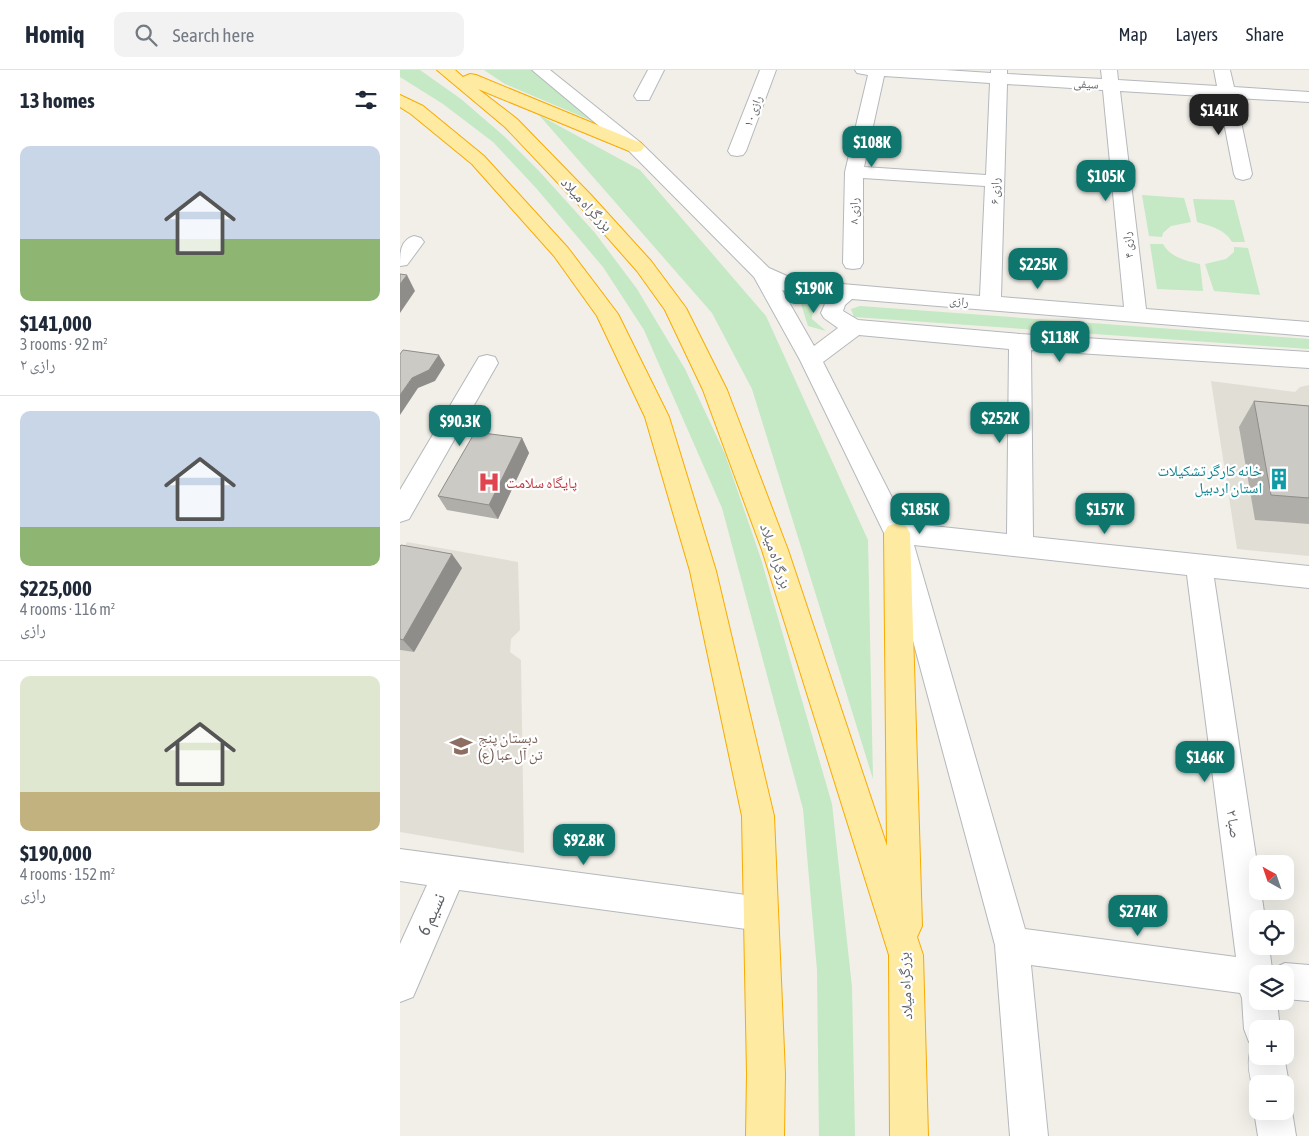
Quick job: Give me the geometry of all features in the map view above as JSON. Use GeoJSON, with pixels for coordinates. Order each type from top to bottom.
{"type":"FeatureCollection","features":[{"type":"Feature","properties":{"kind":"highway"},"geometry":{"type":"LineString","coordinates":[[446,70],[635,147]]}},
{"type":"Feature","properties":{"kind":"highway","name":"بزرگراه میلاد"},"geometry":{"type":"LineString","coordinates":[[446,70],[511,122],[644,266],[675,308],[714,390],[775,550],[906,955],[909,1136]]}},
{"type":"Feature","properties":{"kind":"highway"},"geometry":{"type":"LineString","coordinates":[[400,100],[417,110],[478,160],[561,252],[607,314],[657,417],[703,571],[758,816],[766,1074],[765,1136]]}},
{"type":"Feature","properties":{"kind":"highway"},"geometry":{"type":"LineString","coordinates":[[898,533],[906,955]]}},
{"type":"Feature","properties":{"kind":"street"},"geometry":{"type":"LineString","coordinates":[[540,70],[635,147],[762,273],[811,360],[898,533],[1012,945],[1029,1136]]}},
{"type":"Feature","properties":{"kind":"street"},"geometry":{"type":"LineString","coordinates":[[643,96],[656,70]]}},
{"type":"Feature","properties":{"kind":"street","name":"رازی ۱۰"},"geometry":{"type":"LineString","coordinates":[[737,151],[768,70]]}},
{"type":"Feature","properties":{"kind":"street","name":"سیفی"},"geometry":{"type":"LineString","coordinates":[[872,70],[1109,78],[1228,92],[1309,97]]}},
{"type":"Feature","properties":{"kind":"street","name":"رازی ۸"},"geometry":{"type":"LineString","coordinates":[[853,263],[854,172],[872,70]]}},
{"type":"Feature","properties":{"kind":"street"},"geometry":{"type":"LineString","coordinates":[[1222,70],[1228,92],[1243,174]]}},
{"type":"Feature","properties":{"kind":"street","name":"رازی ۶"},"geometry":{"type":"LineString","coordinates":[[990,304],[999,74]]}},
{"type":"Feature","properties":{"kind":"street","name":"رازی ۴"},"geometry":{"type":"LineString","coordinates":[[1109,78],[1136,316]]}},
{"type":"Feature","properties":{"kind":"street"},"geometry":{"type":"LineString","coordinates":[[854,172],[995,181]]}},
{"type":"Feature","properties":{"kind":"street"},"geometry":{"type":"LineString","coordinates":[[400,260],[414,242]]}},
{"type":"Feature","properties":{"kind":"street","name":"رازی"},"geometry":{"type":"LineString","coordinates":[[762,273],[792,286],[848,292],[1309,329]]}},
{"type":"Feature","properties":{"kind":"street"},"geometry":{"type":"LineString","coordinates":[[848,292],[837,299],[832,313],[843,322],[855,327],[1020,342],[1309,360]]}},
{"type":"Feature","properties":{"kind":"street"},"geometry":{"type":"LineString","coordinates":[[811,360],[855,327]]}},
{"type":"Feature","properties":{"kind":"street"},"geometry":{"type":"LineString","coordinates":[[1020,342],[1020,547]]}},
{"type":"Feature","properties":{"kind":"street"},"geometry":{"type":"LineString","coordinates":[[400,512],[487,364]]}},
{"type":"Feature","properties":{"kind":"street"},"geometry":{"type":"LineString","coordinates":[[898,533],[1309,577]]}},
{"type":"Feature","properties":{"kind":"street","name":"صبا ۲"},"geometry":{"type":"LineString","coordinates":[[1199,566],[1260,965]]}},
{"type":"Feature","properties":{"kind":"street"},"geometry":{"type":"LineString","coordinates":[[400,865],[761,914]]}},
{"type":"Feature","properties":{"kind":"street","name":"نسیم 6"},"geometry":{"type":"LineString","coordinates":[[400,984],[450,872]]}},
{"type":"Feature","properties":{"kind":"street"},"geometry":{"type":"LineString","coordinates":[[1012,945],[1249,984]]}},
{"type":"Feature","properties":{"kind":"street"},"geometry":{"type":"LineString","coordinates":[[1294,985],[1309,984]]}},
{"type":"Feature","properties":{"kind":"street"},"geometry":{"type":"LineString","coordinates":[[1274,1120],[1277,1136]]}},
{"type":"Feature","properties":{"kind":"shaded area"},"geometry":{"type":"Polygon","coordinates":[[[1211,381],[1295,392],[1300,387],[1309,385],[1309,556],[1237,549],[1211,381]]]}},
{"type":"Feature","properties":{"kind":"shaded area","name":"دبستان پنج تن آل عبا (ع)"},"geometry":{"type":"Polygon","coordinates":[[[407,542],[518,562],[520,630],[511,639],[510,652],[521,660],[524,853],[400,832],[400,650],[415,652],[400,555],[407,542]]]}},
{"type":"Feature","properties":{"kind":"green space"},"geometry":{"type":"Polygon","coordinates":[[[400,70],[420,70],[461,99],[505,137],[539,171],[595,233],[637,289],[685,369],[725,454],[761,559],[832,804],[852,987],[855,1136],[819,1136],[817,970],[803,809],[722,508],[644,330],[603,267],[536,188],[493,142],[443,104],[400,77],[400,70]]]}},
{"type":"Feature","properties":{"kind":"green space"},"geometry":{"type":"Polygon","coordinates":[[[484,70],[533,70],[604,126],[505,84],[484,70]]]}},
{"type":"Feature","properties":{"kind":"green space"},"geometry":{"type":"Polygon","coordinates":[[[539,115],[640,170],[766,316],[868,540],[873,779],[752,389],[712,313],[539,115]]]}},
{"type":"Feature","properties":{"kind":"green space"},"geometry":{"type":"Polygon","coordinates":[[[1142,195],[1184,198],[1191,222],[1171,226],[1163,233],[1162,237],[1149,236],[1142,195]]]}},
{"type":"Feature","properties":{"kind":"green space"},"geometry":{"type":"Polygon","coordinates":[[[1193,199],[1234,200],[1245,242],[1232,242],[1221,231],[1197,222],[1193,199]]]}},
{"type":"Feature","properties":{"kind":"green space"},"geometry":{"type":"Polygon","coordinates":[[[1150,244],[1163,244],[1174,255],[1200,264],[1203,291],[1157,289],[1150,244]]]}},
{"type":"Feature","properties":{"kind":"green space"},"geometry":{"type":"Polygon","coordinates":[[[1234,247],[1248,248],[1260,295],[1214,291],[1205,264],[1226,259],[1234,252],[1234,247]]]}},
{"type":"Feature","properties":{"kind":"green space"},"geometry":{"type":"Polygon","coordinates":[[[801,304],[816,304],[812,319],[826,331],[808,326],[801,304]]]}},
{"type":"Feature","properties":{"kind":"green space"},"geometry":{"type":"Polygon","coordinates":[[[860,306],[1309,339],[1309,349],[854,317],[851,309],[860,306]]]}},
{"type":"Feature","properties":{"kind":"building"},"geometry":{"type":"Polygon","coordinates":[[[400,274],[407,275],[400,284],[400,274]]]}},
{"type":"Feature","properties":{"kind":"building"},"geometry":{"type":"Polygon","coordinates":[[[403,350],[439,355],[429,370],[412,378],[400,395],[400,354],[403,350]]]}},
{"type":"Feature","properties":{"kind":"building"},"geometry":{"type":"Polygon","coordinates":[[[1254,401],[1309,406],[1309,498],[1271,495],[1254,401]]]}},
{"type":"Feature","properties":{"kind":"building"},"geometry":{"type":"Polygon","coordinates":[[[475,432],[522,438],[489,505],[438,496],[475,432]]]}},
{"type":"Feature","properties":{"kind":"building"},"geometry":{"type":"Polygon","coordinates":[[[401,545],[452,554],[403,640],[400,639],[401,545]]]}},
{"type":"Feature","properties":{"kind":"place","name":"خانه کارگر تشکیلات استان اردبیل"},"geometry":{"type":"Point","coordinates":[1279,479]}},
{"type":"Feature","properties":{"kind":"place","name":"پایگاه سلامت"},"geometry":{"type":"Point","coordinates":[489,482]}},
{"type":"Feature","properties":{"kind":"place","name":"دبستان پنج تن آل عبا (ع)"},"geometry":{"type":"Point","coordinates":[461,746]}}]}
